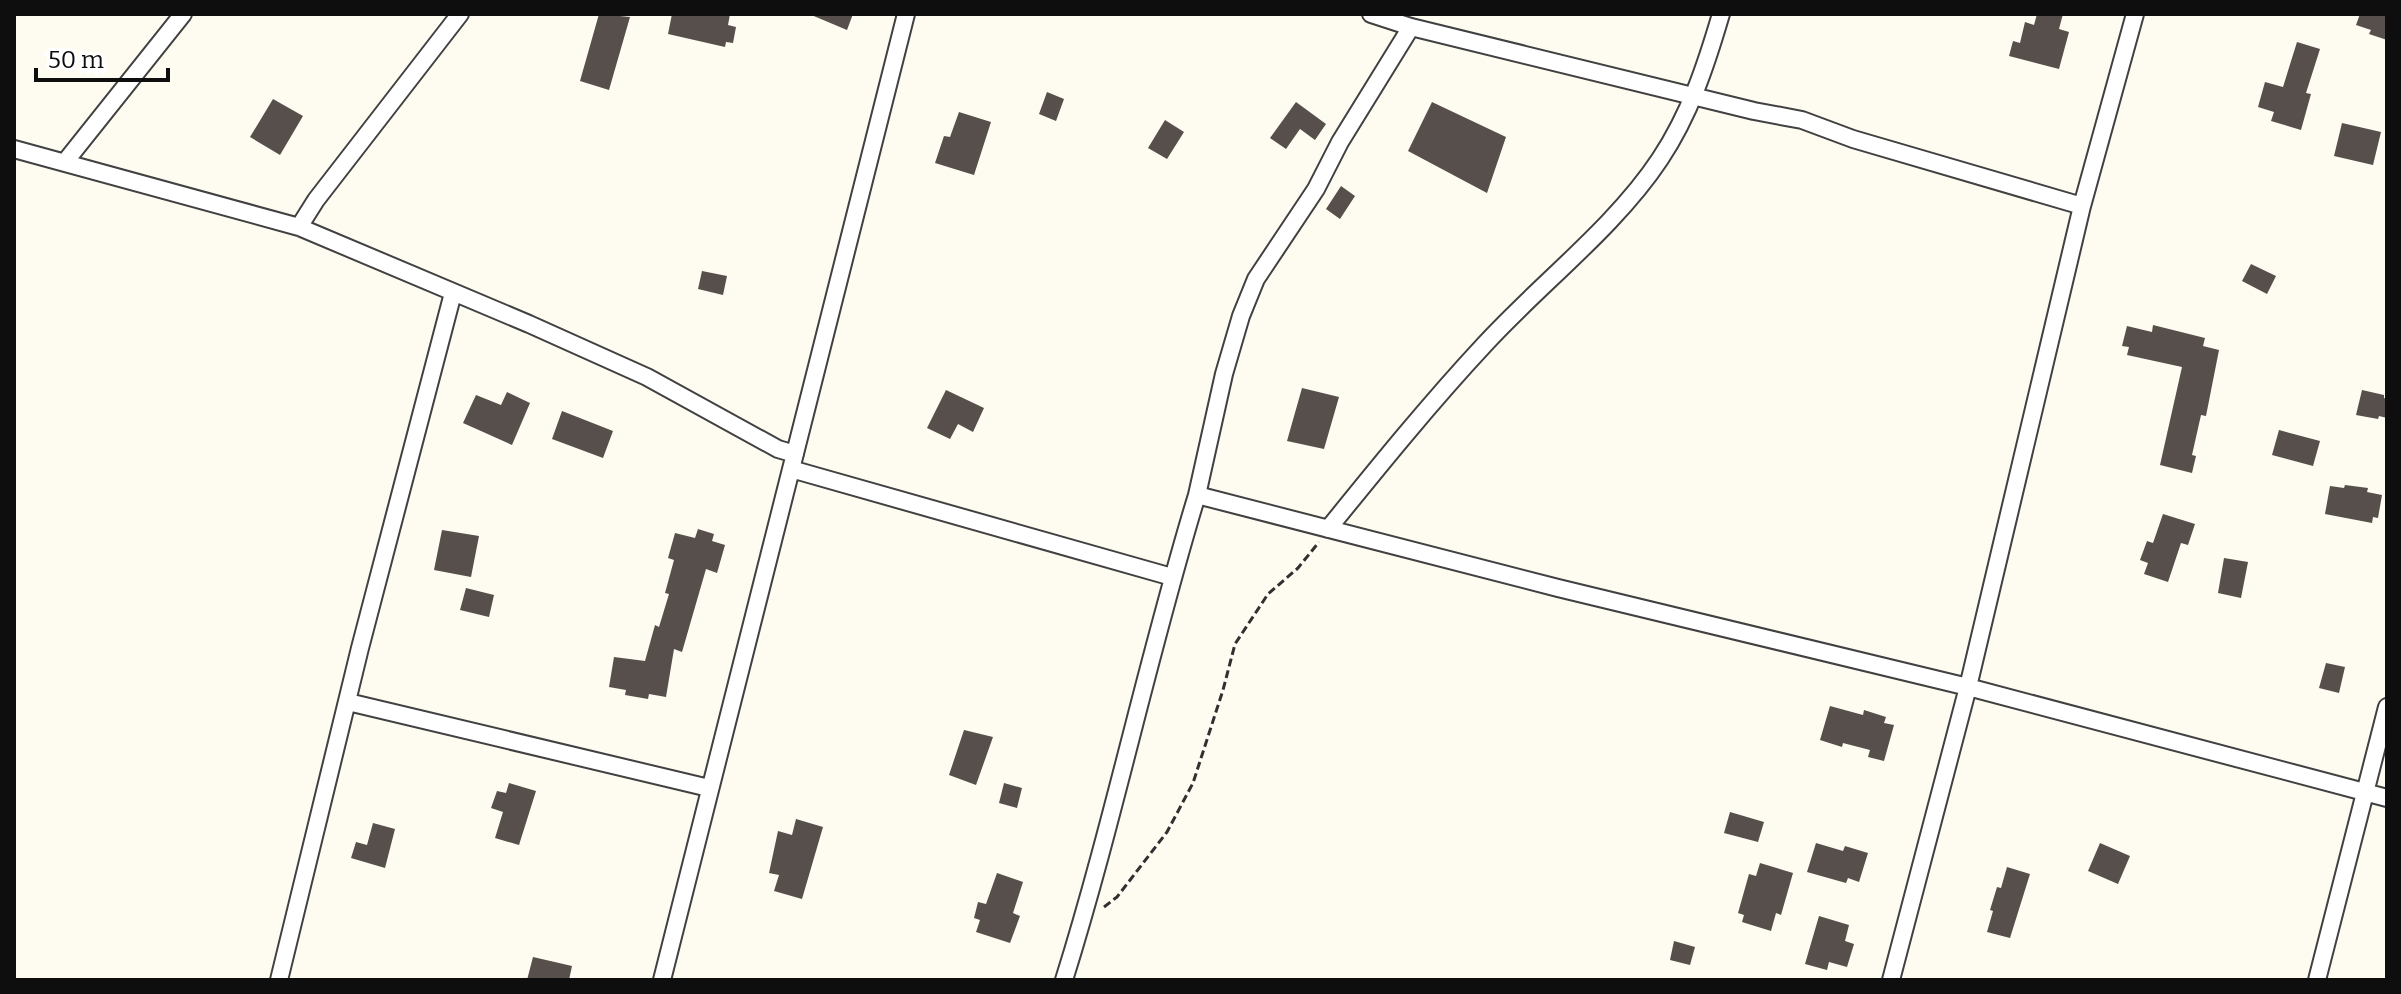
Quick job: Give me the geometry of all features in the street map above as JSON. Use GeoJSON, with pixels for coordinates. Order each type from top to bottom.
{"type":"FeatureCollection","features":[{"type":"Feature","properties":{"kind":"street"},"geometry":{"type":"LineString","coordinates":[[65,162],[183,14]]}},
{"type":"Feature","properties":{"kind":"street"},"geometry":{"type":"LineString","coordinates":[[299,227],[316,200],[460,14]]}},
{"type":"Feature","properties":{"kind":"street"},"geometry":{"type":"LineString","coordinates":[[662,980],[751,616],[793,462],[823,330],[906,14]]}},
{"type":"Feature","properties":{"kind":"street"},"geometry":{"type":"LineString","coordinates":[[1371,14],[1411,27],[1802,120],[1853,139],[2082,206]]}},
{"type":"Feature","properties":{"kind":"street"},"geometry":{"type":"LineString","coordinates":[[1328,529],[1483,345],[1626,204],[1661,159],[1694,96],[1721,14]]}},
{"type":"Feature","properties":{"kind":"street"},"geometry":{"type":"LineString","coordinates":[[1891,980],[1968,687],[2082,206],[2135,14]]}},
{"type":"Feature","properties":{"kind":"street"},"geometry":{"type":"LineString","coordinates":[[1064,980],[1082,923],[1172,577],[1197,495],[1224,374],[1241,316],[1256,279],[1316,189],[1340,142],[1411,27]]}},
{"type":"Feature","properties":{"kind":"street"},"geometry":{"type":"LineString","coordinates":[[14,149],[299,227],[647,377],[778,449],[793,462],[1172,577]]}},
{"type":"Feature","properties":{"kind":"street"},"geometry":{"type":"LineString","coordinates":[[279,980],[360,648],[453,293]]}},
{"type":"Feature","properties":{"kind":"street"},"geometry":{"type":"LineString","coordinates":[[1197,495],[1968,687],[2387,798]]}},
{"type":"Feature","properties":{"kind":"street"},"geometry":{"type":"LineString","coordinates":[[348,702],[709,788]]}},
{"type":"Feature","properties":{"kind":"street"},"geometry":{"type":"LineString","coordinates":[[2317,980],[2387,707]]}},
{"type":"Feature","properties":{"kind":"path"},"geometry":{"type":"LineString","coordinates":[[1082,923],[1117,897],[1167,832],[1193,783],[1235,644],[1268,594],[1298,568],[1328,529]]}},
{"type":"Feature","properties":{"kind":"building"},"geometry":{"type":"Polygon","coordinates":[[[599,14],[630,17],[609,90],[580,81],[599,14]]]}},
{"type":"Feature","properties":{"kind":"building"},"geometry":{"type":"Polygon","coordinates":[[[672,14],[730,14],[728,25],[736,27],[733,43],[726,42],[725,47],[668,34],[672,14]]]}},
{"type":"Feature","properties":{"kind":"building"},"geometry":{"type":"Polygon","coordinates":[[[809,14],[853,14],[847,30],[809,14]]]}},
{"type":"Feature","properties":{"kind":"building"},"geometry":{"type":"Polygon","coordinates":[[[2037,14],[2063,14],[2059,29],[2069,32],[2059,69],[2009,56],[2013,41],[2020,43],[2025,22],[2034,25],[2037,14]]]}},
{"type":"Feature","properties":{"kind":"building"},"geometry":{"type":"Polygon","coordinates":[[[2360,14],[2387,14],[2387,40],[2369,34],[2371,30],[2356,25],[2360,14]]]}},
{"type":"Feature","properties":{"kind":"building"},"geometry":{"type":"Polygon","coordinates":[[[2297,42],[2320,49],[2306,93],[2311,94],[2301,130],[2271,121],[2274,112],[2258,107],[2265,82],[2283,87],[2297,42]]]}},
{"type":"Feature","properties":{"kind":"building"},"geometry":{"type":"Polygon","coordinates":[[[1047,92],[1064,99],[1056,121],[1039,114],[1047,92]]]}},
{"type":"Feature","properties":{"kind":"building"},"geometry":{"type":"Polygon","coordinates":[[[273,99],[303,116],[280,155],[250,137],[273,99]]]}},
{"type":"Feature","properties":{"kind":"building"},"geometry":{"type":"Polygon","coordinates":[[[1296,102],[1326,124],[1315,140],[1300,129],[1286,149],[1270,138],[1296,102]]]}},
{"type":"Feature","properties":{"kind":"building"},"geometry":{"type":"Polygon","coordinates":[[[1432,102],[1506,137],[1487,193],[1408,151],[1432,102]]]}},
{"type":"Feature","properties":{"kind":"building"},"geometry":{"type":"Polygon","coordinates":[[[959,112],[991,122],[974,175],[935,163],[944,136],[950,137],[959,112]]]}},
{"type":"Feature","properties":{"kind":"building"},"geometry":{"type":"Polygon","coordinates":[[[1165,120],[1184,132],[1167,159],[1148,148],[1165,120]]]}},
{"type":"Feature","properties":{"kind":"building"},"geometry":{"type":"Polygon","coordinates":[[[2342,123],[2381,132],[2373,165],[2334,156],[2342,123]]]}},
{"type":"Feature","properties":{"kind":"building"},"geometry":{"type":"Polygon","coordinates":[[[1341,186],[1355,196],[1340,219],[1326,209],[1341,186]]]}},
{"type":"Feature","properties":{"kind":"building"},"geometry":{"type":"Polygon","coordinates":[[[2251,264],[2276,276],[2267,294],[2242,281],[2251,264]]]}},
{"type":"Feature","properties":{"kind":"building"},"geometry":{"type":"Polygon","coordinates":[[[702,271],[727,276],[723,295],[698,289],[702,271]]]}},
{"type":"Feature","properties":{"kind":"building"},"geometry":{"type":"Polygon","coordinates":[[[2153,325],[2205,338],[2203,346],[2219,350],[2206,416],[2201,415],[2192,455],[2196,456],[2192,473],[2160,465],[2182,367],[2127,355],[2129,347],[2122,346],[2127,326],[2152,332],[2153,325]]]}},
{"type":"Feature","properties":{"kind":"building"},"geometry":{"type":"Polygon","coordinates":[[[1302,388],[1339,397],[1324,449],[1287,441],[1302,388]]]}},
{"type":"Feature","properties":{"kind":"building"},"geometry":{"type":"Polygon","coordinates":[[[946,390],[984,408],[973,432],[958,424],[950,439],[927,428],[946,390]]]}},
{"type":"Feature","properties":{"kind":"building"},"geometry":{"type":"Polygon","coordinates":[[[2362,390],[2384,395],[2387,399],[2387,418],[2356,415],[2362,390]]]}},
{"type":"Feature","properties":{"kind":"building"},"geometry":{"type":"Polygon","coordinates":[[[507,392],[530,403],[512,445],[463,423],[476,395],[501,405],[507,392]]]}},
{"type":"Feature","properties":{"kind":"building"},"geometry":{"type":"Polygon","coordinates":[[[562,411],[613,431],[603,458],[552,439],[562,411]]]}},
{"type":"Feature","properties":{"kind":"building"},"geometry":{"type":"Polygon","coordinates":[[[2279,430],[2320,441],[2313,466],[2272,455],[2279,430]]]}},
{"type":"Feature","properties":{"kind":"building"},"geometry":{"type":"Polygon","coordinates":[[[2345,485],[2368,488],[2367,492],[2382,495],[2378,518],[2373,517],[2372,523],[2325,514],[2330,486],[2344,488],[2345,485]]]}},
{"type":"Feature","properties":{"kind":"building"},"geometry":{"type":"Polygon","coordinates":[[[2163,514],[2195,524],[2188,545],[2181,543],[2168,582],[2144,574],[2148,563],[2140,560],[2147,541],[2153,543],[2163,514]]]}},
{"type":"Feature","properties":{"kind":"building"},"geometry":{"type":"Polygon","coordinates":[[[698,529],[714,534],[712,541],[725,545],[717,573],[706,569],[682,652],[674,649],[666,697],[649,694],[648,699],[625,695],[626,690],[609,687],[614,657],[645,661],[655,625],[659,627],[669,594],[665,593],[674,560],[668,558],[675,533],[695,538],[698,529]]]}},
{"type":"Feature","properties":{"kind":"building"},"geometry":{"type":"Polygon","coordinates":[[[442,530],[479,536],[471,577],[434,570],[442,530]]]}},
{"type":"Feature","properties":{"kind":"building"},"geometry":{"type":"Polygon","coordinates":[[[2224,558],[2248,562],[2241,598],[2218,593],[2224,558]]]}},
{"type":"Feature","properties":{"kind":"building"},"geometry":{"type":"Polygon","coordinates":[[[466,588],[494,595],[489,617],[460,610],[466,588]]]}},
{"type":"Feature","properties":{"kind":"building"},"geometry":{"type":"Polygon","coordinates":[[[2326,663],[2345,667],[2339,693],[2319,688],[2326,663]]]}},
{"type":"Feature","properties":{"kind":"building"},"geometry":{"type":"Polygon","coordinates":[[[1830,706],[1863,715],[1864,710],[1886,717],[1884,723],[1894,725],[1884,761],[1868,757],[1870,750],[1843,743],[1842,747],[1820,740],[1830,706]]]}},
{"type":"Feature","properties":{"kind":"building"},"geometry":{"type":"Polygon","coordinates":[[[964,730],[993,737],[976,785],[949,775],[964,730]]]}},
{"type":"Feature","properties":{"kind":"building"},"geometry":{"type":"Polygon","coordinates":[[[509,783],[536,791],[519,845],[495,838],[503,812],[491,808],[497,791],[506,793],[509,783]]]}},
{"type":"Feature","properties":{"kind":"building"},"geometry":{"type":"Polygon","coordinates":[[[1004,783],[1022,788],[1017,808],[999,803],[1004,783]]]}},
{"type":"Feature","properties":{"kind":"building"},"geometry":{"type":"Polygon","coordinates":[[[1730,812],[1764,822],[1758,842],[1724,833],[1730,812]]]}},
{"type":"Feature","properties":{"kind":"building"},"geometry":{"type":"Polygon","coordinates":[[[796,819],[823,827],[802,899],[774,891],[779,875],[769,873],[778,831],[792,835],[796,819]]]}},
{"type":"Feature","properties":{"kind":"building"},"geometry":{"type":"Polygon","coordinates":[[[373,823],[395,829],[385,868],[351,858],[356,842],[367,845],[373,823]]]}},
{"type":"Feature","properties":{"kind":"building"},"geometry":{"type":"Polygon","coordinates":[[[1816,843],[1843,851],[1845,846],[1868,853],[1859,882],[1848,878],[1846,883],[1807,872],[1816,843]]]}},
{"type":"Feature","properties":{"kind":"building"},"geometry":{"type":"Polygon","coordinates":[[[2100,843],[2130,856],[2118,884],[2088,871],[2100,843]]]}},
{"type":"Feature","properties":{"kind":"building"},"geometry":{"type":"Polygon","coordinates":[[[1760,863],[1793,873],[1781,915],[1776,913],[1771,931],[1742,922],[1744,915],[1738,913],[1749,874],[1756,876],[1760,863]]]}},
{"type":"Feature","properties":{"kind":"building"},"geometry":{"type":"Polygon","coordinates":[[[2007,867],[2030,874],[2010,938],[1987,932],[1997,887],[2001,888],[2007,867]]]}},
{"type":"Feature","properties":{"kind":"building"},"geometry":{"type":"Polygon","coordinates":[[[997,873],[1023,882],[1013,913],[1020,916],[1010,943],[976,932],[980,920],[974,918],[978,902],[986,904],[997,873]]]}},
{"type":"Feature","properties":{"kind":"building"},"geometry":{"type":"Polygon","coordinates":[[[1819,916],[1849,925],[1845,941],[1854,944],[1847,967],[1829,962],[1827,970],[1805,964],[1819,916]]]}},
{"type":"Feature","properties":{"kind":"building"},"geometry":{"type":"Polygon","coordinates":[[[1674,941],[1695,947],[1690,965],[1670,960],[1674,941]]]}},
{"type":"Feature","properties":{"kind":"building"},"geometry":{"type":"Polygon","coordinates":[[[533,957],[572,966],[569,980],[527,980],[533,957]]]}}]}
